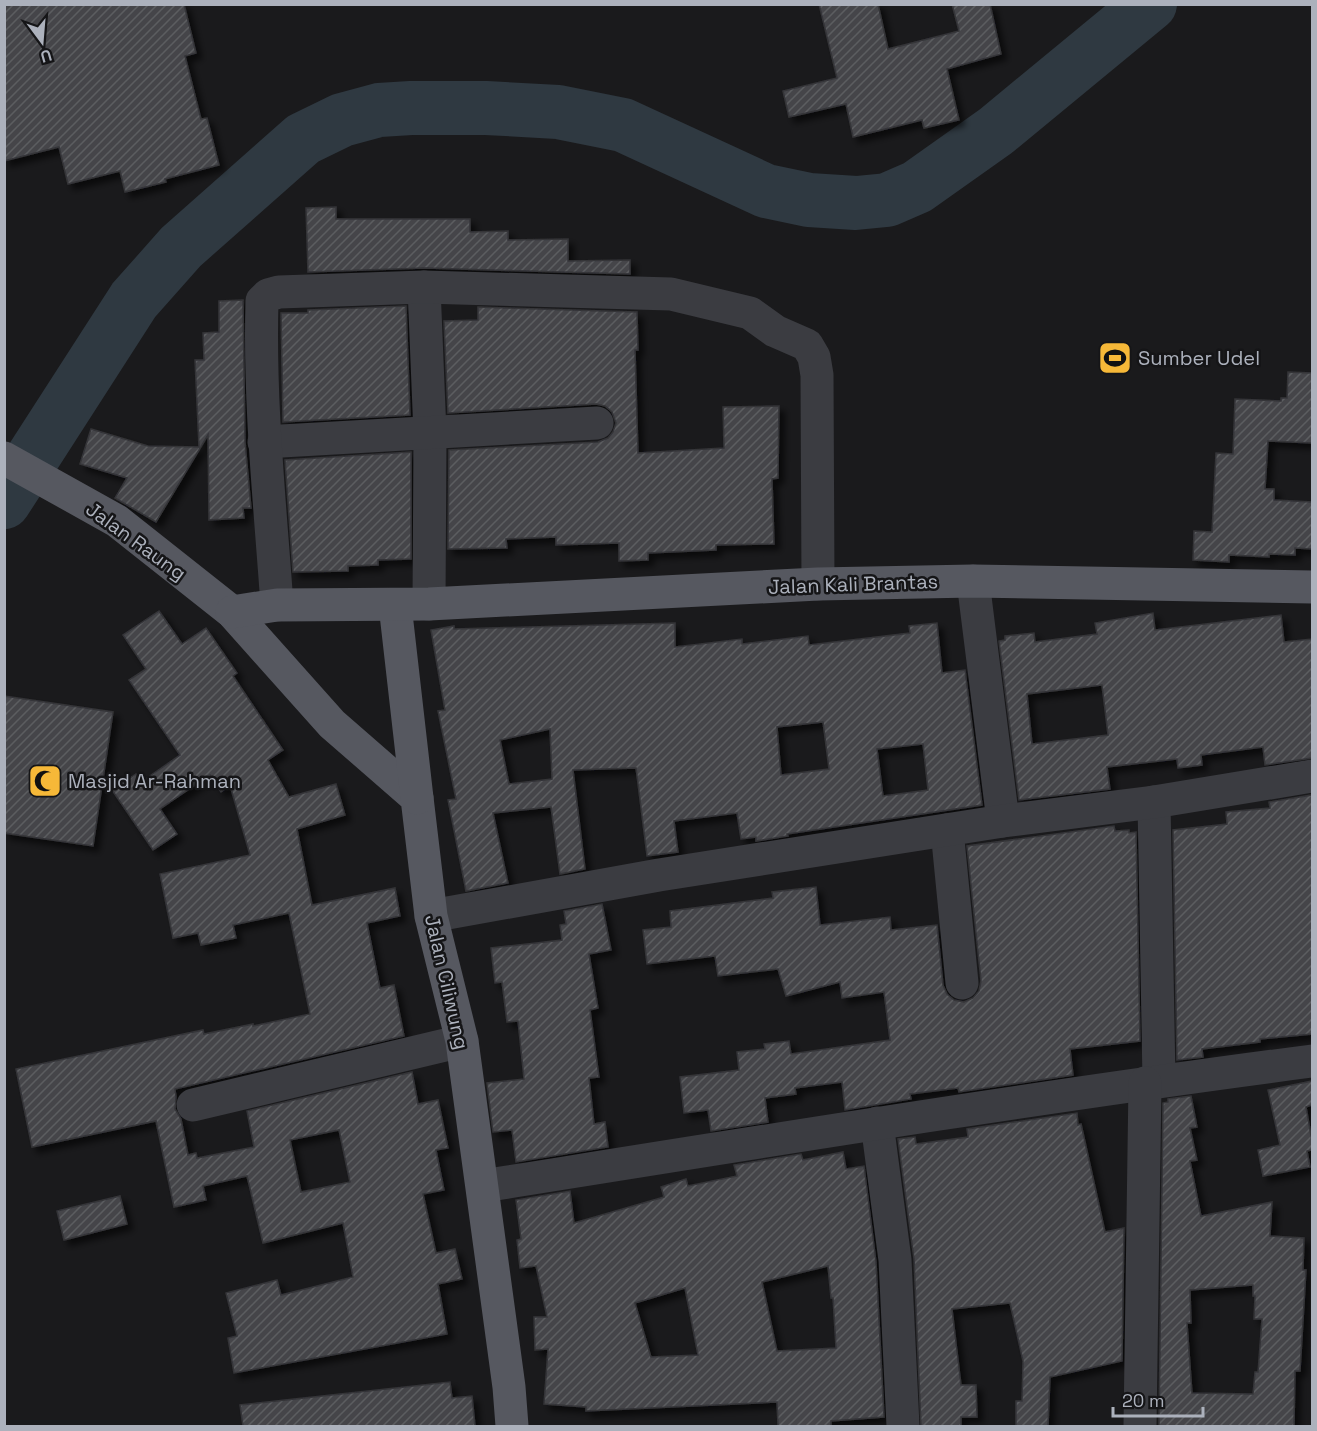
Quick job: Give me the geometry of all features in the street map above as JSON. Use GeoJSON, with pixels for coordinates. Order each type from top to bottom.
{"type":"FeatureCollection","features":[{"type":"Feature","properties":{"kind":"main road","name":"Jalan Raung"},"geometry":{"type":"LineString","coordinates":[[4,458],[117,521],[232,612]]}},
{"type":"Feature","properties":{"kind":"main road","name":"Jalan Kali Brantas"},"geometry":{"type":"LineString","coordinates":[[232,612],[277,605],[429,604],[818,584],[973,581],[1312,586]]}},
{"type":"Feature","properties":{"kind":"main road","name":"Jalan Ciliwung"},"geometry":{"type":"LineString","coordinates":[[394,605],[431,916],[462,1041],[483,1186],[512,1426]]}},
{"type":"Feature","properties":{"kind":"main road"},"geometry":{"type":"LineString","coordinates":[[232,612],[332,724],[417,798]]}},
{"type":"Feature","properties":{"kind":"street"},"geometry":{"type":"LineString","coordinates":[[424,287],[430,434],[429,604]]}},
{"type":"Feature","properties":{"kind":"street"},"geometry":{"type":"LineString","coordinates":[[277,605],[264,442],[262,301],[268,295],[279,292],[424,287],[671,294],[750,313],[775,331],[807,345],[814,357],[817,375],[818,584]]}},
{"type":"Feature","properties":{"kind":"street"},"geometry":{"type":"LineString","coordinates":[[264,442],[597,423]]}},
{"type":"Feature","properties":{"kind":"street"},"geometry":{"type":"LineString","coordinates":[[973,581],[1003,821]]}},
{"type":"Feature","properties":{"kind":"street"},"geometry":{"type":"LineString","coordinates":[[431,916],[670,873],[1003,821],[1154,802],[1312,776]]}},
{"type":"Feature","properties":{"kind":"street"},"geometry":{"type":"LineString","coordinates":[[1140,1426],[1152,1082],[1154,802]]}},
{"type":"Feature","properties":{"kind":"street"},"geometry":{"type":"LineString","coordinates":[[947,830],[962,983]]}},
{"type":"Feature","properties":{"kind":"street"},"geometry":{"type":"LineString","coordinates":[[193,1106],[462,1041]]}},
{"type":"Feature","properties":{"kind":"street"},"geometry":{"type":"LineString","coordinates":[[483,1186],[877,1123],[1312,1061]]}},
{"type":"Feature","properties":{"kind":"street"},"geometry":{"type":"LineString","coordinates":[[877,1123],[895,1260],[903,1426]]}},
{"type":"Feature","properties":{"kind":"building"},"geometry":{"type":"Polygon","coordinates":[[[4,4],[184,4],[196,53],[185,56],[201,119],[207,118],[219,165],[125,192],[120,171],[68,184],[59,147],[4,161],[4,4]]]}},
{"type":"Feature","properties":{"kind":"building"},"geometry":{"type":"Polygon","coordinates":[[[819,4],[878,4],[888,49],[959,31],[952,4],[990,4],[1001,54],[947,69],[959,120],[924,128],[922,120],[853,137],[846,104],[789,117],[783,91],[837,78],[819,4]]]}},
{"type":"Feature","properties":{"kind":"building"},"geometry":{"type":"Polygon","coordinates":[[[336,207],[336,219],[470,219],[470,232],[508,231],[508,240],[568,239],[568,261],[630,260],[630,274],[425,268],[308,272],[306,208],[336,207]]]}},
{"type":"Feature","properties":{"kind":"building"},"geometry":{"type":"Polygon","coordinates":[[[243,300],[245,442],[251,508],[243,508],[244,518],[209,520],[208,435],[156,522],[115,498],[127,478],[80,464],[91,429],[148,446],[199,447],[195,360],[204,360],[203,333],[219,332],[219,301],[243,300]]]}},
{"type":"Feature","properties":{"kind":"building"},"geometry":{"type":"Polygon","coordinates":[[[406,306],[410,415],[283,422],[281,313],[406,306]]]}},
{"type":"Feature","properties":{"kind":"building"},"geometry":{"type":"Polygon","coordinates":[[[478,307],[637,312],[638,350],[635,350],[638,453],[724,448],[723,407],[779,406],[778,478],[772,479],[774,544],[716,545],[716,550],[648,553],[648,560],[619,561],[619,543],[556,545],[556,537],[506,539],[507,548],[448,549],[449,450],[598,442],[608,438],[616,423],[612,412],[605,406],[596,404],[448,413],[444,321],[478,320],[478,307]]]}},
{"type":"Feature","properties":{"kind":"building"},"geometry":{"type":"Polygon","coordinates":[[[1288,372],[1312,373],[1312,443],[1268,441],[1265,489],[1274,489],[1274,500],[1312,502],[1312,549],[1295,548],[1295,555],[1269,554],[1269,557],[1229,555],[1229,562],[1193,560],[1194,531],[1212,532],[1216,453],[1233,454],[1235,399],[1281,401],[1281,398],[1287,398],[1288,372]]]}},
{"type":"Feature","properties":{"kind":"building"},"geometry":{"type":"Polygon","coordinates":[[[411,452],[411,559],[378,560],[378,565],[348,566],[348,571],[293,572],[285,460],[411,452]]]}},
{"type":"Feature","properties":{"kind":"building"},"geometry":{"type":"Polygon","coordinates":[[[159,611],[182,644],[206,628],[237,673],[233,676],[283,750],[268,760],[289,797],[336,784],[345,815],[297,829],[312,905],[395,888],[400,916],[367,923],[380,988],[394,985],[404,1036],[175,1089],[175,1109],[181,1119],[188,1155],[196,1153],[197,1158],[254,1147],[247,1111],[412,1072],[418,1104],[438,1100],[448,1148],[436,1150],[444,1190],[423,1194],[436,1253],[455,1249],[462,1279],[438,1284],[447,1334],[234,1373],[228,1338],[237,1336],[226,1293],[277,1280],[281,1295],[353,1277],[343,1223],[263,1243],[247,1176],[203,1186],[206,1200],[174,1207],[156,1121],[32,1147],[16,1069],[203,1030],[204,1034],[310,1014],[289,913],[233,925],[236,938],[201,945],[198,933],[173,938],[160,874],[250,855],[230,785],[221,792],[210,775],[160,809],[177,834],[153,850],[112,790],[136,774],[141,782],[180,755],[129,680],[146,669],[123,635],[159,611]],[[339,1130],[290,1140],[301,1192],[350,1182],[339,1130]]]}},
{"type":"Feature","properties":{"kind":"building"},"geometry":{"type":"Polygon","coordinates":[[[1153,613],[1155,630],[1281,615],[1284,642],[1312,639],[1312,758],[1265,765],[1263,747],[1201,755],[1202,765],[1178,768],[1177,759],[1107,767],[1110,789],[1019,800],[999,641],[1005,640],[1005,636],[1034,633],[1035,642],[1097,634],[1095,623],[1153,613]],[[1102,685],[1027,694],[1032,744],[1108,735],[1102,685]]]}},
{"type":"Feature","properties":{"kind":"building"},"geometry":{"type":"Polygon","coordinates":[[[675,623],[675,647],[742,639],[742,644],[808,636],[809,645],[910,633],[909,626],[937,623],[942,673],[965,670],[982,805],[787,834],[788,836],[756,841],[756,837],[741,839],[737,813],[674,821],[678,852],[647,856],[636,768],[573,770],[585,869],[560,874],[551,807],[493,813],[508,883],[466,891],[448,800],[456,799],[438,711],[445,710],[431,630],[454,626],[454,629],[675,623]],[[823,722],[777,727],[781,775],[829,769],[823,722]],[[550,729],[500,740],[509,784],[552,779],[550,729]],[[923,744],[877,749],[883,796],[928,790],[923,744]]]}},
{"type":"Feature","properties":{"kind":"building"},"geometry":{"type":"Polygon","coordinates":[[[4,696],[113,712],[93,846],[4,833],[4,696]]]}},
{"type":"Feature","properties":{"kind":"building"},"geometry":{"type":"Polygon","coordinates":[[[1312,795],[1312,1034],[1260,1039],[1260,1042],[1202,1049],[1203,1057],[1177,1060],[1173,830],[1227,824],[1226,812],[1270,808],[1269,802],[1312,795]]]}},
{"type":"Feature","properties":{"kind":"building"},"geometry":{"type":"Polygon","coordinates":[[[1114,826],[1115,831],[1136,832],[1140,1041],[1070,1049],[1073,1075],[959,1092],[958,1088],[910,1094],[911,1099],[845,1110],[842,1082],[795,1088],[796,1094],[765,1098],[768,1122],[711,1131],[708,1110],[684,1113],[680,1077],[739,1070],[737,1052],[765,1049],[764,1044],[789,1041],[791,1054],[890,1040],[884,992],[842,998],[840,982],[786,996],[778,969],[718,976],[715,956],[647,964],[643,930],[671,927],[670,911],[773,898],[772,892],[816,887],[820,925],[890,917],[891,930],[937,925],[943,985],[947,994],[954,1000],[964,1002],[973,998],[979,991],[981,981],[967,846],[1114,826]]]}},
{"type":"Feature","properties":{"kind":"building"},"geometry":{"type":"Polygon","coordinates":[[[602,904],[611,950],[589,954],[598,1008],[590,1010],[599,1077],[589,1078],[594,1124],[605,1122],[608,1147],[516,1162],[512,1130],[493,1132],[487,1083],[524,1079],[518,1021],[507,1022],[502,982],[495,983],[491,948],[562,940],[560,925],[566,924],[564,911],[602,904]]]}},
{"type":"Feature","properties":{"kind":"building"},"geometry":{"type":"Polygon","coordinates":[[[1312,1081],[1312,1105],[1306,1107],[1312,1141],[1312,1150],[1307,1151],[1310,1167],[1263,1176],[1258,1150],[1280,1145],[1268,1090],[1312,1081]]]}},
{"type":"Feature","properties":{"kind":"building"},"geometry":{"type":"Polygon","coordinates":[[[1191,1096],[1197,1127],[1190,1128],[1197,1160],[1190,1161],[1201,1216],[1272,1202],[1270,1236],[1304,1238],[1303,1270],[1306,1270],[1300,1371],[1295,1371],[1294,1426],[1159,1426],[1163,1103],[1168,1102],[1168,1099],[1191,1096]],[[1253,1285],[1190,1290],[1191,1323],[1187,1323],[1192,1393],[1253,1394],[1255,1372],[1258,1372],[1262,1319],[1254,1319],[1255,1296],[1253,1296],[1253,1285]]]}},
{"type":"Feature","properties":{"kind":"building"},"geometry":{"type":"Polygon","coordinates":[[[1077,1113],[1105,1232],[1124,1228],[1122,1361],[1050,1377],[1048,1426],[1016,1426],[1016,1401],[1022,1401],[1023,1361],[1010,1303],[952,1309],[961,1385],[976,1385],[977,1417],[961,1417],[961,1426],[921,1426],[914,1259],[898,1139],[915,1137],[916,1144],[968,1137],[967,1129],[1077,1113]]]}},
{"type":"Feature","properties":{"kind":"building"},"geometry":{"type":"Polygon","coordinates":[[[843,1152],[846,1169],[864,1166],[876,1262],[884,1417],[831,1421],[831,1426],[778,1426],[777,1402],[586,1411],[586,1407],[544,1404],[548,1349],[535,1350],[534,1317],[547,1317],[536,1266],[520,1268],[517,1240],[521,1239],[516,1200],[570,1191],[574,1223],[664,1197],[661,1187],[686,1179],[688,1186],[737,1176],[734,1165],[801,1154],[803,1160],[843,1152]],[[828,1266],[762,1282],[777,1351],[836,1348],[833,1298],[831,1298],[828,1266]],[[685,1288],[635,1303],[651,1357],[698,1355],[685,1288]]]}},
{"type":"Feature","properties":{"kind":"building"},"geometry":{"type":"Polygon","coordinates":[[[120,1196],[127,1224],[64,1240],[57,1211],[120,1196]]]}},
{"type":"Feature","properties":{"kind":"building"},"geometry":{"type":"Polygon","coordinates":[[[450,1382],[452,1398],[472,1396],[475,1426],[243,1426],[240,1405],[450,1382]]]}},
{"type":"Feature","properties":{"kind":"waterway"},"geometry":{"type":"LineString","coordinates":[[4,502],[134,300],[181,247],[303,139],[342,120],[379,110],[411,108],[486,108],[558,112],[623,125],[766,191],[809,200],[856,203],[887,200],[917,187],[996,131],[1150,4]]}},
{"type":"Feature","properties":{"kind":"place","name":"Sumber Udel"},"geometry":{"type":"Point","coordinates":[1115,358]}},
{"type":"Feature","properties":{"kind":"place","name":"Masjid Ar-Rahman"},"geometry":{"type":"Point","coordinates":[45,781]}}]}
